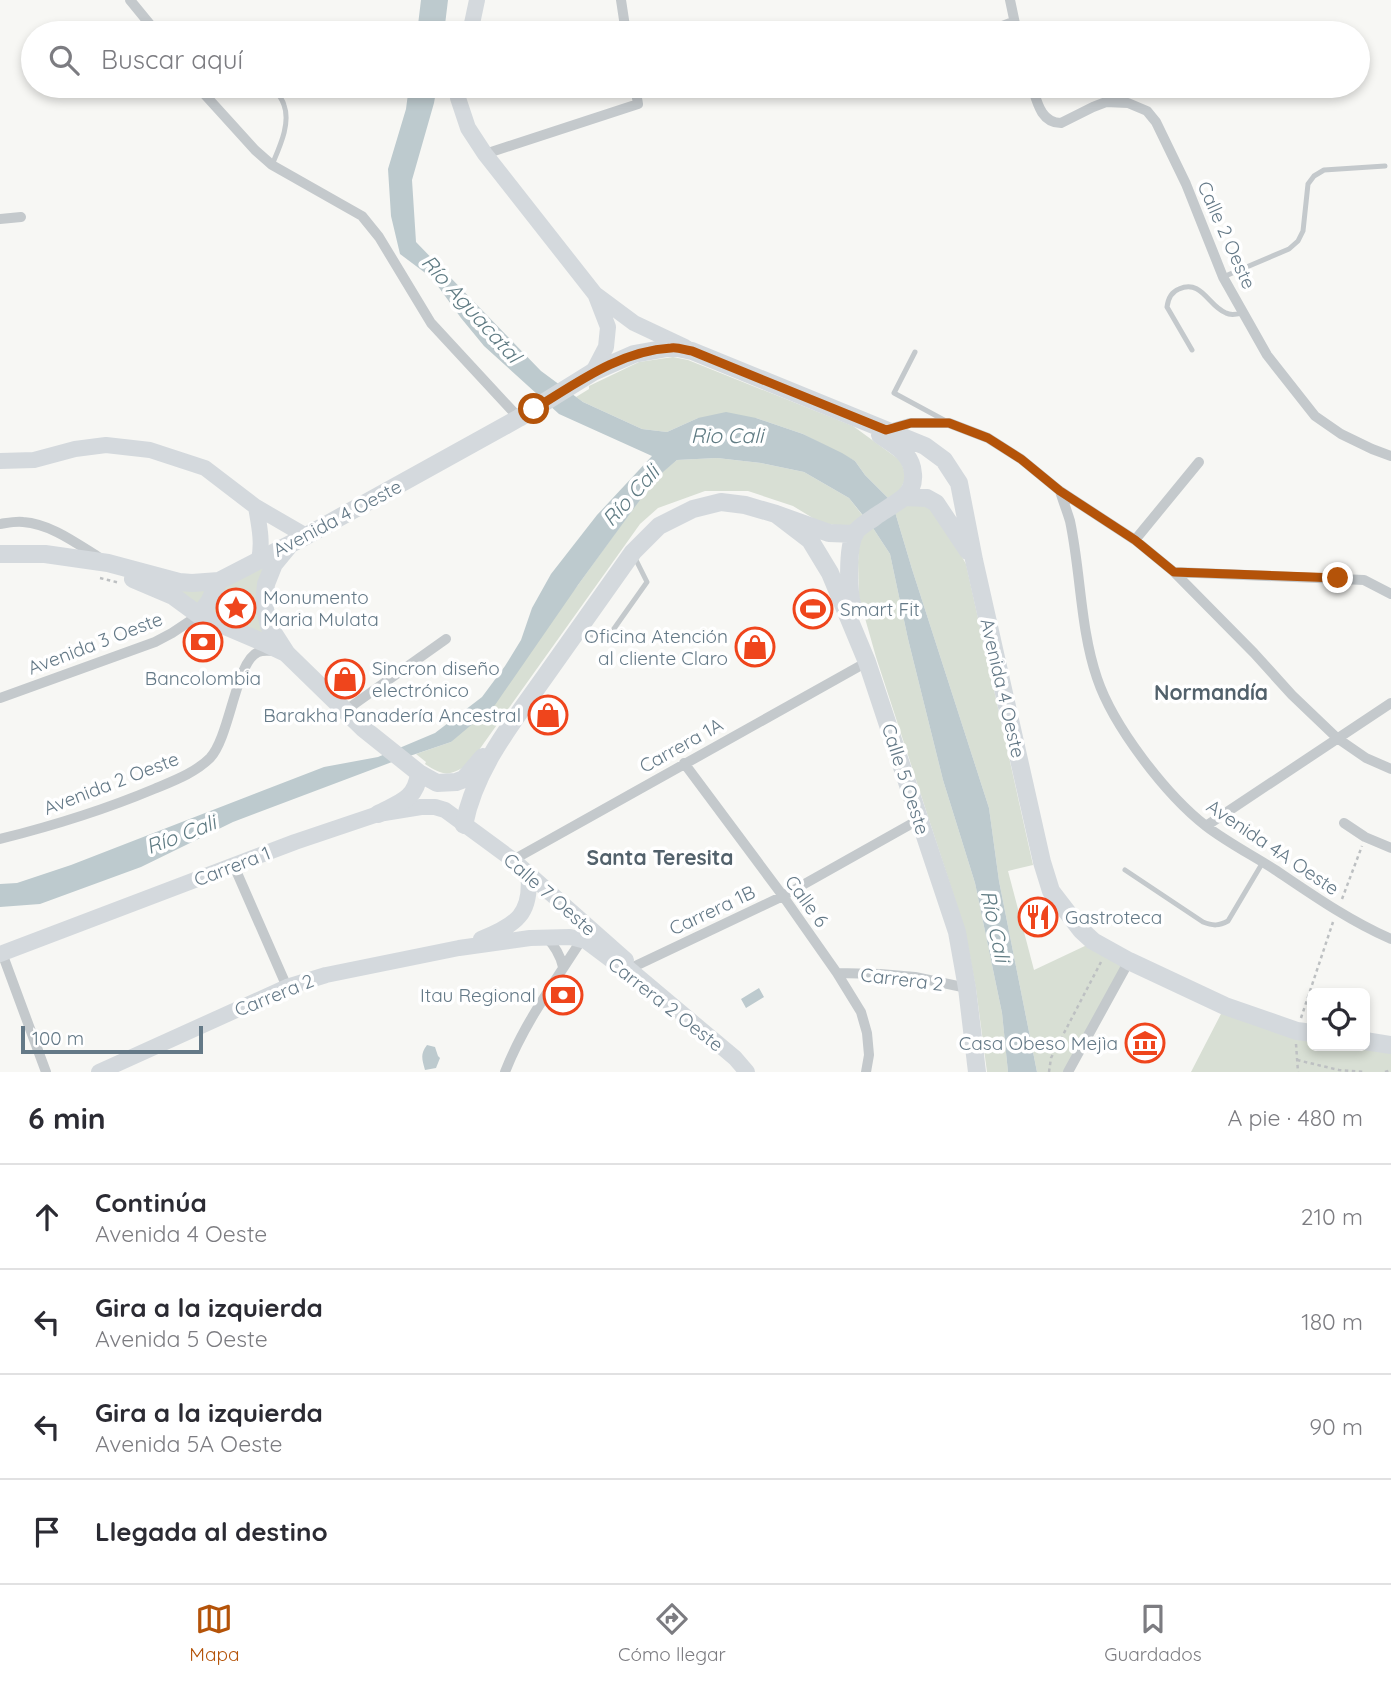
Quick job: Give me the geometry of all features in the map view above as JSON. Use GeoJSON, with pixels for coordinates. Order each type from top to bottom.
{"type":"FeatureCollection","features":[{"type":"Feature","properties":{"kind":"main road","name":"Avenida 4 Oeste"},"geometry":{"type":"LineString","coordinates":[[0,554],[45,554],[108,563],[179,582],[219,581],[527,414],[588,376],[634,354],[673,347],[692,351],[925,446],[944,460],[959,483],[1042,862],[1051,891],[1081,930],[1129,961],[1225,1006],[1302,1031]]}},
{"type":"Feature","properties":{"kind":"main road"},"geometry":{"type":"LineString","coordinates":[[464,825],[475,786],[499,743],[632,552],[659,526],[693,509],[721,502],[776,514],[829,533],[858,530],[911,488],[914,478],[912,463],[901,450],[855,418]]}},
{"type":"Feature","properties":{"kind":"main road"},"geometry":{"type":"LineString","coordinates":[[900,499],[927,498],[936,503],[974,560]]}},
{"type":"Feature","properties":{"kind":"main road","name":"Calle 5 Oeste"},"geometry":{"type":"LineString","coordinates":[[776,514],[810,540],[830,573],[867,662],[957,932],[977,1072]]}},
{"type":"Feature","properties":{"kind":"main road"},"geometry":{"type":"LineString","coordinates":[[858,530],[850,559],[849,596],[867,662]]}},
{"type":"Feature","properties":{"kind":"main road"},"geometry":{"type":"LineString","coordinates":[[306,536],[288,547],[274,564],[266,584],[264,605],[269,626],[287,654],[364,729],[416,771],[437,783],[464,779],[499,743]]}},
{"type":"Feature","properties":{"kind":"main road","name":"Avenida 4 Oeste"},"geometry":{"type":"LineString","coordinates":[[60,556],[124,576],[173,596],[199,615],[287,654]]}},
{"type":"Feature","properties":{"kind":"main road"},"geometry":{"type":"LineString","coordinates":[[199,615],[219,581]]}},
{"type":"Feature","properties":{"kind":"main road"},"geometry":{"type":"LineString","coordinates":[[377,814],[405,800],[414,792],[416,771]]}},
{"type":"Feature","properties":{"kind":"main road"},"geometry":{"type":"LineString","coordinates":[[1370,1042],[1391,1045]]}},
{"type":"Feature","properties":{"kind":"street"},"geometry":{"type":"LineString","coordinates":[[130,0],[148,21]]}},
{"type":"Feature","properties":{"kind":"street"},"geometry":{"type":"LineString","coordinates":[[473,21],[477,0]]}},
{"type":"Feature","properties":{"kind":"street"},"geometry":{"type":"LineString","coordinates":[[621,0],[624,21]]}},
{"type":"Feature","properties":{"kind":"street"},"geometry":{"type":"LineString","coordinates":[[1010,0],[1014,21]]}},
{"type":"Feature","properties":{"kind":"street"},"geometry":{"type":"LineString","coordinates":[[208,98],[272,165],[362,216],[379,237],[431,323],[527,414]]}},
{"type":"Feature","properties":{"kind":"street","name":"Avenida 4 Oeste"},"geometry":{"type":"LineString","coordinates":[[458,98],[468,128],[485,154],[595,294],[634,323],[692,351]]}},
{"type":"Feature","properties":{"kind":"street"},"geometry":{"type":"LineString","coordinates":[[485,154],[638,104],[637,98]]}},
{"type":"Feature","properties":{"kind":"street","name":"Calle 2 Oeste"},"geometry":{"type":"LineString","coordinates":[[1036,98],[1047,120],[1056,123],[1106,102],[1128,103],[1147,111],[1156,121],[1185,184],[1223,277],[1267,355],[1315,416],[1340,434],[1391,456]]}},
{"type":"Feature","properties":{"kind":"street"},"geometry":{"type":"LineString","coordinates":[[0,219],[21,217]]}},
{"type":"Feature","properties":{"kind":"street","name":"Avenida 4 Oeste"},"geometry":{"type":"LineString","coordinates":[[588,376],[606,347],[608,327],[595,294]]}},
{"type":"Feature","properties":{"kind":"street"},"geometry":{"type":"LineString","coordinates":[[886,430],[911,423],[949,423],[988,438],[1021,459],[1060,491],[1135,540],[1174,572],[1292,695],[1338,738],[1366,758],[1391,769]]}},
{"type":"Feature","properties":{"kind":"street"},"geometry":{"type":"LineString","coordinates":[[0,461],[34,460],[75,449],[106,445],[150,450],[205,468],[256,507],[306,536]]}},
{"type":"Feature","properties":{"kind":"street"},"geometry":{"type":"LineString","coordinates":[[1135,540],[1199,462]]}},
{"type":"Feature","properties":{"kind":"street","name":"Avenida 4A Oeste"},"geometry":{"type":"LineString","coordinates":[[1060,491],[1069,520],[1097,677],[1107,702],[1146,763],[1171,794],[1206,826],[1337,911],[1391,939]]}},
{"type":"Feature","properties":{"kind":"street"},"geometry":{"type":"LineString","coordinates":[[256,507],[261,531],[259,560]]}},
{"type":"Feature","properties":{"kind":"street"},"geometry":{"type":"LineString","coordinates":[[0,524],[23,522],[47,527],[108,563]]}},
{"type":"Feature","properties":{"kind":"street"},"geometry":{"type":"LineString","coordinates":[[1174,572],[1364,580],[1391,594]]}},
{"type":"Feature","properties":{"kind":"street","name":"Avenida 3 Oeste"},"geometry":{"type":"LineString","coordinates":[[0,698],[155,642],[199,615]]}},
{"type":"Feature","properties":{"kind":"street"},"geometry":{"type":"LineString","coordinates":[[346,710],[446,639]]}},
{"type":"Feature","properties":{"kind":"street","name":"Avenida 2 Oeste"},"geometry":{"type":"LineString","coordinates":[[0,839],[43,828],[117,803],[184,776],[211,757],[225,729],[245,668],[252,656],[259,651],[269,650],[287,654]]}},
{"type":"Feature","properties":{"kind":"street","name":"Carrera 1A"},"geometry":{"type":"LineString","coordinates":[[513,860],[867,662]]}},
{"type":"Feature","properties":{"kind":"street"},"geometry":{"type":"LineString","coordinates":[[1206,826],[1391,703]]}},
{"type":"Feature","properties":{"kind":"street","name":"Calle 6"},"geometry":{"type":"LineString","coordinates":[[684,763],[783,896],[861,1012],[867,1032],[869,1055],[866,1072]]}},
{"type":"Feature","properties":{"kind":"street","name":"Carrera 1"},"geometry":{"type":"LineString","coordinates":[[1,954],[295,842],[377,814],[435,807],[446,810],[464,825]]}},
{"type":"Feature","properties":{"kind":"street","name":"Carrera 1B"},"geometry":{"type":"LineString","coordinates":[[629,969],[783,896],[920,819]]}},
{"type":"Feature","properties":{"kind":"street"},"geometry":{"type":"LineString","coordinates":[[1344,823],[1391,848]]}},
{"type":"Feature","properties":{"kind":"street","name":"Calle 7 Oeste"},"geometry":{"type":"LineString","coordinates":[[464,825],[528,872],[585,932]]}},
{"type":"Feature","properties":{"kind":"street"},"geometry":{"type":"LineString","coordinates":[[234,866],[287,987]]}},
{"type":"Feature","properties":{"kind":"street","name":"Carrera 2"},"geometry":{"type":"LineString","coordinates":[[459,948],[507,928],[517,920],[530,889],[528,872]]}},
{"type":"Feature","properties":{"kind":"street"},"geometry":{"type":"LineString","coordinates":[[505,1072],[514,1046],[585,932]]}},
{"type":"Feature","properties":{"kind":"street","name":"Carrera 2"},"geometry":{"type":"LineString","coordinates":[[99,1072],[287,987],[326,975],[459,948],[585,932]]}},
{"type":"Feature","properties":{"kind":"street","name":"Carrera 2 Oeste"},"geometry":{"type":"LineString","coordinates":[[585,932],[618,965],[629,969],[735,1058],[747,1072]]}},
{"type":"Feature","properties":{"kind":"street"},"geometry":{"type":"LineString","coordinates":[[545,937],[561,956],[563,967]]}},
{"type":"Feature","properties":{"kind":"street"},"geometry":{"type":"LineString","coordinates":[[1,954],[46,1072]]}},
{"type":"Feature","properties":{"kind":"street"},"geometry":{"type":"LineString","coordinates":[[1068,1072],[1129,961]]}},
{"type":"Feature","properties":{"kind":"street","name":"Carrera 2"},"geometry":{"type":"LineString","coordinates":[[837,973],[915,977],[967,988]]}},
{"type":"Feature","properties":{"kind":"lane"},"geometry":{"type":"LineString","coordinates":[[272,165],[282,139],[286,118],[284,104],[280,98]]}},
{"type":"Feature","properties":{"kind":"lane"},"geometry":{"type":"LineString","coordinates":[[1223,277],[1289,250],[1298,241],[1303,230],[1308,184],[1314,176],[1324,170],[1385,166]]}},
{"type":"Feature","properties":{"kind":"lane"},"geometry":{"type":"LineString","coordinates":[[1192,350],[1167,307],[1168,299],[1175,290],[1187,286],[1196,288],[1225,313],[1243,313]]}},
{"type":"Feature","properties":{"kind":"lane"},"geometry":{"type":"LineString","coordinates":[[915,352],[894,393],[949,423]]}},
{"type":"Feature","properties":{"kind":"lane"},"geometry":{"type":"LineString","coordinates":[[578,630],[606,640],[646,582],[632,552]]}},
{"type":"Feature","properties":{"kind":"lane"},"geometry":{"type":"LineString","coordinates":[[1125,870],[1203,922],[1220,925],[1228,920],[1263,862]]}},
{"type":"Feature","properties":{"kind":"path"},"geometry":{"type":"LineString","coordinates":[[1049,1072],[1051,1058],[1104,956]]}},
{"type":"Feature","properties":{"kind":"path"},"geometry":{"type":"LineString","coordinates":[[1298,1072],[1297,1060],[1302,1031],[1315,975]]}},
{"type":"Feature","properties":{"kind":"path"},"geometry":{"type":"LineString","coordinates":[[1297,1060],[1339,1070],[1366,1072]]}},
{"type":"Feature","properties":{"kind":"path"},"geometry":{"type":"LineString","coordinates":[[1385,1072],[1391,1070]]}},
{"type":"Feature","properties":{"kind":"shaded area"},"geometry":{"type":"Polygon","coordinates":[[[673,357],[688,360],[853,426],[901,461],[906,477],[899,493],[888,498],[855,461],[803,434],[756,418],[698,418],[667,432],[642,429],[576,397],[589,389],[589,386],[639,362],[673,357]]]}},
{"type":"Feature","properties":{"kind":"shaded area"},"geometry":{"type":"Polygon","coordinates":[[[717,458],[804,472],[849,498],[863,516],[848,527],[821,523],[793,506],[748,491],[705,491],[658,508],[640,524],[469,764],[456,771],[442,773],[425,764],[416,754],[451,742],[578,585],[655,478],[677,460],[717,458]]]}},
{"type":"Feature","properties":{"kind":"shaded area"},"geometry":{"type":"Polygon","coordinates":[[[905,503],[934,507],[966,564],[1033,865],[1008,871],[1034,970],[1087,945],[1125,966],[1068,1072],[1037,1072],[999,881],[989,808],[895,512],[905,503]]]}},
{"type":"Feature","properties":{"kind":"shaded area"},"geometry":{"type":"Polygon","coordinates":[[[873,528],[890,554],[943,780],[975,883],[1002,1013],[1008,1072],[987,1072],[965,930],[859,597],[860,537],[873,528]]]}},
{"type":"Feature","properties":{"kind":"shaded area"},"geometry":{"type":"Polygon","coordinates":[[[288,548],[264,605],[287,654],[108,563],[192,583],[288,548]]]}},
{"type":"Feature","properties":{"kind":"shaded area"},"geometry":{"type":"Polygon","coordinates":[[[1222,1012],[1307,1038],[1307,1051],[1370,1051],[1370,1049],[1391,1052],[1391,1072],[1191,1072],[1222,1012]]]}},
{"type":"Feature","properties":{"kind":"water"},"geometry":{"type":"Polygon","coordinates":[[[421,0],[448,0],[445,21],[418,21],[421,0]]]}},
{"type":"Feature","properties":{"kind":"water","name":"Rio Cali"},"geometry":{"type":"Polygon","coordinates":[[[407,98],[435,98],[412,180],[416,242],[541,371],[583,402],[642,429],[667,432],[698,418],[726,412],[756,418],[803,434],[855,461],[888,498],[895,512],[989,808],[999,881],[1037,1072],[1008,1072],[1002,1013],[975,883],[943,780],[890,554],[849,498],[804,472],[761,463],[717,458],[677,460],[656,478],[495,705],[451,742],[233,822],[141,867],[40,904],[0,907],[0,884],[17,883],[71,865],[324,767],[378,757],[435,733],[482,697],[521,640],[532,608],[551,574],[597,515],[652,456],[559,414],[484,346],[432,278],[400,254],[391,216],[388,169],[407,98]]]}},
{"type":"Feature","properties":{"kind":"water"},"geometry":{"type":"Polygon","coordinates":[[[759,988],[764,997],[746,1008],[741,999],[759,988]]]}},
{"type":"Feature","properties":{"kind":"water"},"geometry":{"type":"Polygon","coordinates":[[[427,1045],[435,1047],[440,1058],[436,1068],[425,1070],[422,1057],[427,1045]]]}},
{"type":"Feature","properties":{"kind":"place","name":"Monumento Maria Mulata"},"geometry":{"type":"Point","coordinates":[236,608]}},
{"type":"Feature","properties":{"kind":"place","name":"Smart Fit"},"geometry":{"type":"Point","coordinates":[813,609]}},
{"type":"Feature","properties":{"kind":"place","name":"Bancolombia"},"geometry":{"type":"Point","coordinates":[203,642]}},
{"type":"Feature","properties":{"kind":"place","name":"Oficina Atención al cliente Claro"},"geometry":{"type":"Point","coordinates":[755,647]}},
{"type":"Feature","properties":{"kind":"place","name":"Sincron diseño electrónico"},"geometry":{"type":"Point","coordinates":[345,679]}},
{"type":"Feature","properties":{"kind":"place","name":"Barakha Panadería Ancestral"},"geometry":{"type":"Point","coordinates":[548,715]}},
{"type":"Feature","properties":{"kind":"place","name":"Gastroteca"},"geometry":{"type":"Point","coordinates":[1038,917]}},
{"type":"Feature","properties":{"kind":"place","name":"Itau Regional"},"geometry":{"type":"Point","coordinates":[563,995]}},
{"type":"Feature","properties":{"kind":"place","name":"Casa Obeso Mejìa"},"geometry":{"type":"Point","coordinates":[1145,1043]}},
{"type":"Feature","properties":{"kind":"district","name":"Normandía"},"geometry":{"type":"Point","coordinates":[1211,693]}},
{"type":"Feature","properties":{"kind":"district","name":"Santa Teresita"},"geometry":{"type":"Point","coordinates":[660,858]}},
{"type":"Feature","properties":{"kind":"route"},"geometry":{"type":"LineString","coordinates":[[534,409],[593,372],[634,354],[673,347],[692,351],[886,430],[911,423],[949,423],[988,438],[1021,459],[1060,491],[1135,540],[1174,572],[1338,578]]}},
{"type":"Feature","properties":{"kind":"water label","name":"Río Aguacatal"},"geometry":{"type":"Point","coordinates":[471,309]}},
{"type":"Feature","properties":{"kind":"water label","name":"Río Cali"},"geometry":{"type":"Point","coordinates":[631,496]}},
{"type":"Feature","properties":{"kind":"water label","name":"Río Cali"},"geometry":{"type":"Point","coordinates":[181,835]}},
{"type":"Feature","properties":{"kind":"water label","name":"Río Cali"},"geometry":{"type":"Point","coordinates":[995,926]}}]}
